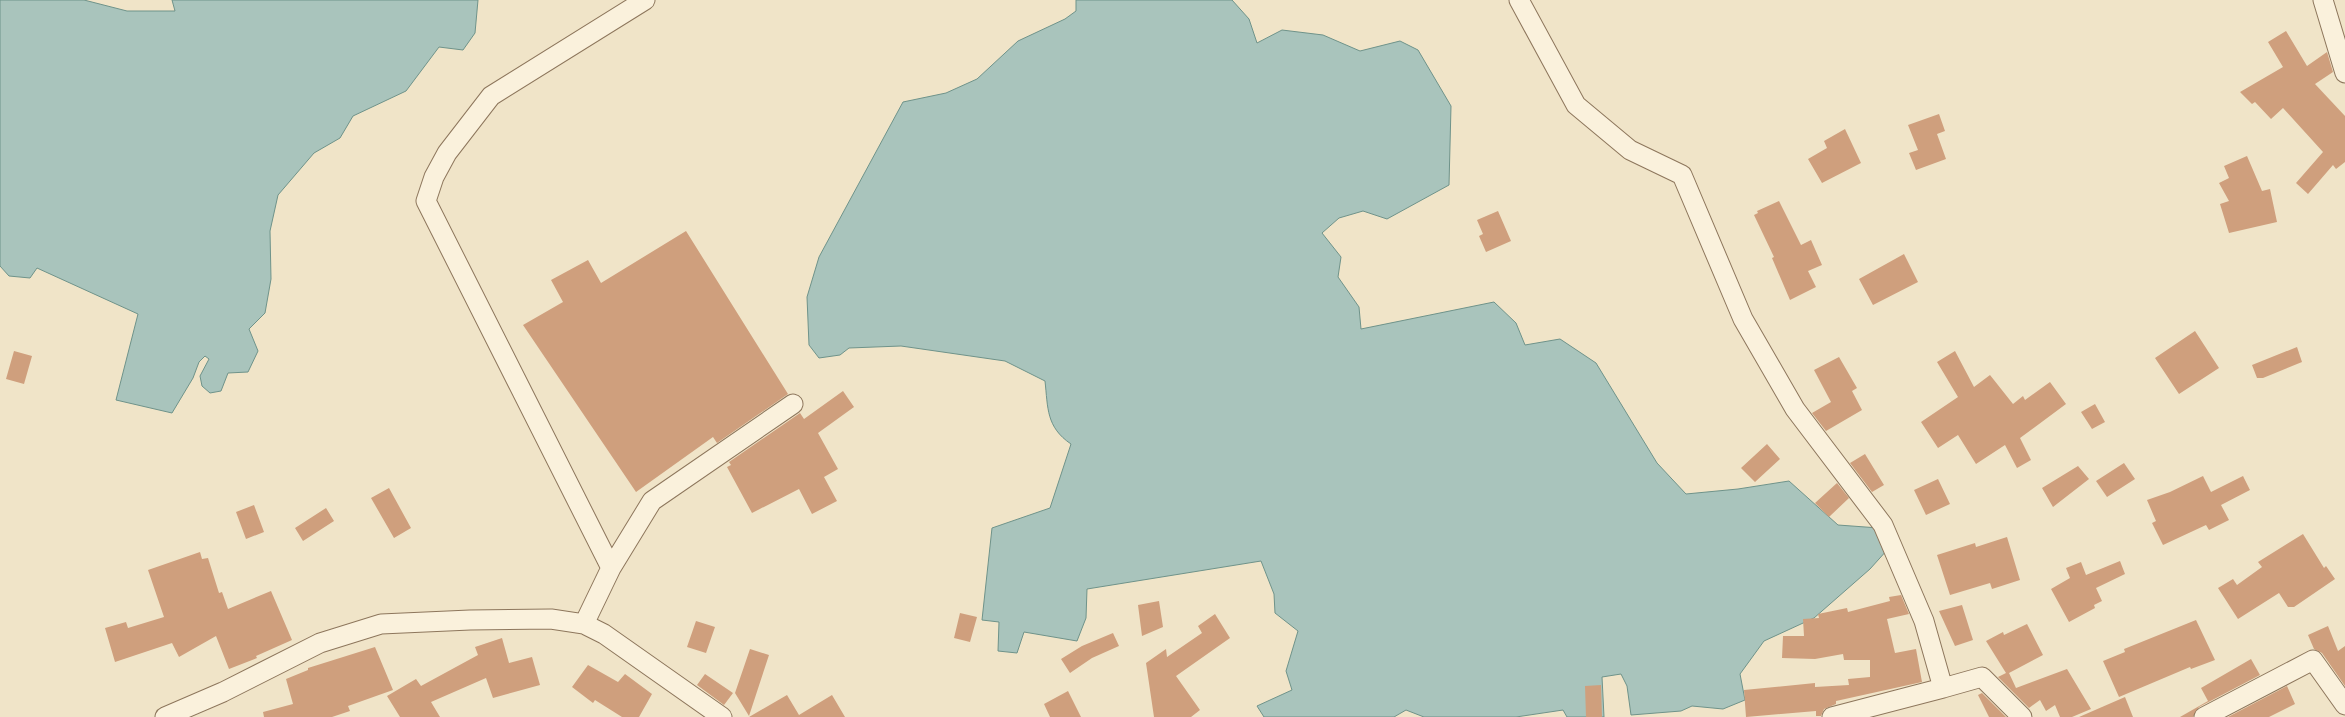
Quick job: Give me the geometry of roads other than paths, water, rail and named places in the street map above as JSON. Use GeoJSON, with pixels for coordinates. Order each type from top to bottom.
{"type":"FeatureCollection","features":[{"type":"Feature","properties":{"kind":"street"},"geometry":{"type":"LineString","coordinates":[[611,568],[426,202],[434,178],[447,153],[491,96],[645,0]]}},
{"type":"Feature","properties":{"kind":"street"},"geometry":{"type":"LineString","coordinates":[[1519,0],[1576,105],[1630,150],[1682,175],[1743,319],[1795,409],[1883,524],[1924,621],[1943,688]]}},
{"type":"Feature","properties":{"kind":"street"},"geometry":{"type":"LineString","coordinates":[[2323,0],[2345,73]]}},
{"type":"Feature","properties":{"kind":"street"},"geometry":{"type":"LineString","coordinates":[[584,624],[611,568],[652,501],[793,404]]}},
{"type":"Feature","properties":{"kind":"street"},"geometry":{"type":"LineString","coordinates":[[165,717],[223,692],[320,644],[381,624],[551,619],[584,624],[604,634],[722,717]]}},
{"type":"Feature","properties":{"kind":"street"},"geometry":{"type":"LineString","coordinates":[[2204,717],[2313,660],[2345,704]]}},
{"type":"Feature","properties":{"kind":"street"},"geometry":{"type":"LineString","coordinates":[[1832,717],[1982,677],[2022,717]]}},
{"type":"Feature","properties":{"kind":"water"},"geometry":{"type":"Polygon","coordinates":[[[0,0],[84,0],[127,11],[175,11],[172,0],[478,0],[475,33],[463,50],[439,47],[406,91],[353,116],[340,138],[314,153],[278,195],[270,231],[271,279],[265,313],[249,329],[258,351],[248,372],[228,373],[221,391],[210,393],[202,386],[200,376],[209,359],[205,356],[199,362],[193,378],[172,413],[116,400],[138,314],[37,268],[30,278],[9,276],[0,266],[0,0]]]}},
{"type":"Feature","properties":{"kind":"water"},"geometry":{"type":"Polygon","coordinates":[[[1076,0],[1232,0],[1249,19],[1257,43],[1282,30],[1323,35],[1360,51],[1400,41],[1418,50],[1451,106],[1449,185],[1387,219],[1363,211],[1339,218],[1322,233],[1341,257],[1338,277],[1359,307],[1361,329],[1494,302],[1516,323],[1525,345],[1560,339],[1596,363],[1657,463],[1686,494],[1738,489],[1789,481],[1838,525],[1879,528],[1888,549],[1870,569],[1814,618],[1764,641],[1740,674],[1745,700],[1723,709],[1692,706],[1681,711],[1631,715],[1627,686],[1621,674],[1602,677],[1604,717],[1567,717],[1563,710],[1516,717],[1424,717],[1406,710],[1394,717],[1264,717],[1257,706],[1292,690],[1286,671],[1298,631],[1275,613],[1274,594],[1261,561],[1087,589],[1086,618],[1077,641],[1024,632],[1017,653],[998,651],[999,622],[982,620],[992,528],[1050,508],[1071,444],[1063,438],[1053,424],[1048,408],[1045,381],[1005,361],[901,346],[849,348],[840,355],[819,358],[809,345],[807,297],[819,257],[903,102],[946,93],[977,79],[1018,41],[1065,19],[1076,11],[1076,0]]]}}]}
